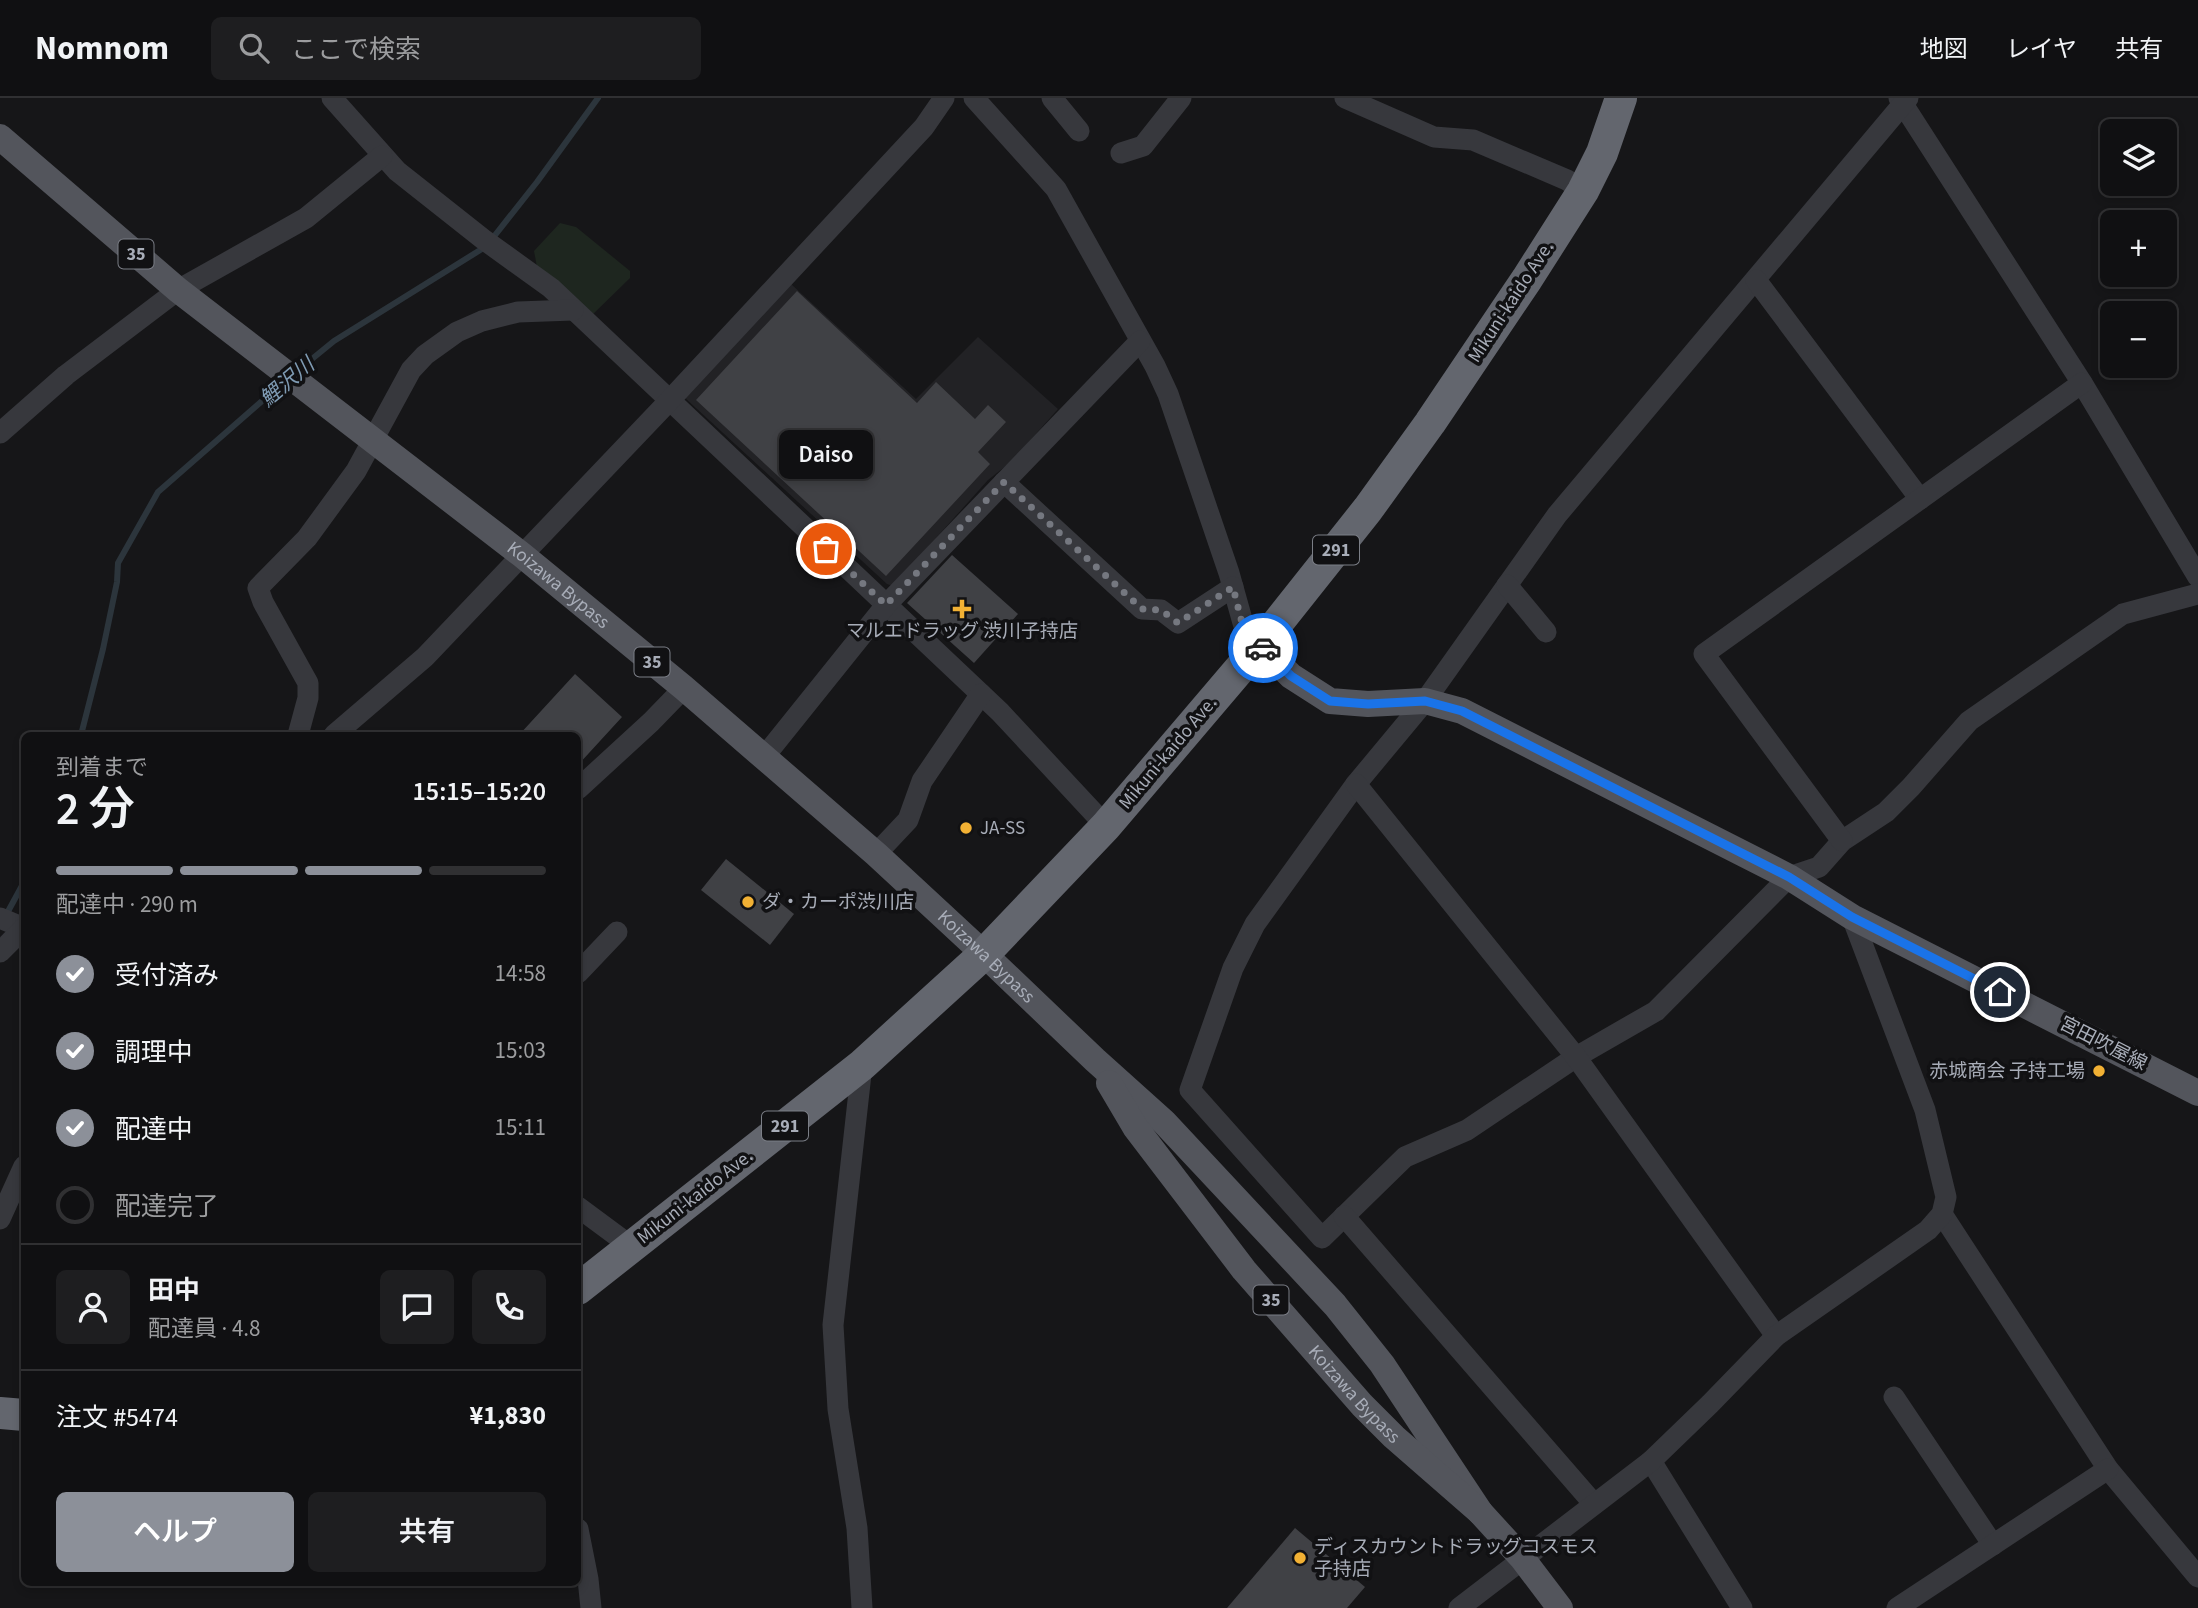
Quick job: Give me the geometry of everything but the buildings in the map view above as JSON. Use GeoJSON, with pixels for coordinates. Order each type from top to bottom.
{"type":"FeatureCollection","features":[{"type":"Feature","properties":{"kind":"highway","name":"Mikuni-kaido Ave."},"geometry":{"type":"LineString","coordinates":[[581,1287],[862,1065],[984,954],[1106,827],[1260,645],[1368,509],[1430,423],[1583,191],[1602,153],[1620,98]]}},
{"type":"Feature","properties":{"kind":"highway"},"geometry":{"type":"LineString","coordinates":[[0,1413],[21,1415]]}},
{"type":"Feature","properties":{"kind":"main road","name":"Koizawa Bypass"},"geometry":{"type":"LineString","coordinates":[[0,137],[178,290],[522,555],[684,688],[876,854],[984,954],[1164,1122],[1360,1335],[1425,1425],[1480,1512]]}},
{"type":"Feature","properties":{"kind":"main road","name":"宮田吹屋線"},"geometry":{"type":"LineString","coordinates":[[1260,645],[1291,676],[1330,701],[1368,704],[1425,701],[1462,711],[1789,877],[1852,917],[2198,1093]]}},
{"type":"Feature","properties":{"kind":"main road","name":"Koizawa Bypass"},"geometry":{"type":"LineString","coordinates":[[1095,1060],[1135,1127],[1244,1269],[1362,1405],[1394,1437],[1480,1512],[1522,1558],[1560,1608]]}},
{"type":"Feature","properties":{"kind":"street"},"geometry":{"type":"LineString","coordinates":[[332,98],[397,171],[551,288],[1000,712],[1106,827]]}},
{"type":"Feature","properties":{"kind":"street"},"geometry":{"type":"LineString","coordinates":[[338,732],[425,657],[669,401],[924,127],[944,98]]}},
{"type":"Feature","properties":{"kind":"street"},"geometry":{"type":"LineString","coordinates":[[974,98],[1056,189],[1168,394],[1233,587],[1242,623],[1260,645]]}},
{"type":"Feature","properties":{"kind":"street"},"geometry":{"type":"LineString","coordinates":[[1052,98],[1079,131]]}},
{"type":"Feature","properties":{"kind":"street"},"geometry":{"type":"LineString","coordinates":[[1121,153],[1143,146],[1181,98]]}},
{"type":"Feature","properties":{"kind":"street"},"geometry":{"type":"LineString","coordinates":[[1345,98],[1434,137],[1473,140],[1567,180],[1583,191]]}},
{"type":"Feature","properties":{"kind":"street"},"geometry":{"type":"LineString","coordinates":[[2198,576],[2082,383],[1903,100],[1756,280],[1557,515],[1425,701],[1356,784],[1255,924],[1233,968],[1190,1090],[1322,1238],[1405,1157],[1466,1130],[1576,1056],[1656,1011],[1789,877],[1819,867],[1842,841],[1886,812],[1969,721],[2123,614],[2198,594]]}},
{"type":"Feature","properties":{"kind":"street"},"geometry":{"type":"LineString","coordinates":[[0,433],[66,375],[178,290],[306,218],[382,156]]}},
{"type":"Feature","properties":{"kind":"street"},"geometry":{"type":"LineString","coordinates":[[1756,280],[1920,499]]}},
{"type":"Feature","properties":{"kind":"street"},"geometry":{"type":"LineString","coordinates":[[299,732],[308,698],[308,683],[258,588],[307,538],[356,471],[411,370],[438,344],[482,321],[519,313],[573,310]]}},
{"type":"Feature","properties":{"kind":"street"},"geometry":{"type":"LineString","coordinates":[[764,757],[886,605],[1140,341]]}},
{"type":"Feature","properties":{"kind":"street"},"geometry":{"type":"LineString","coordinates":[[1842,841],[1704,654],[2082,383]]}},
{"type":"Feature","properties":{"kind":"street"},"geometry":{"type":"LineString","coordinates":[[1004,482],[1142,609],[1161,610],[1178,623],[1233,587]]}},
{"type":"Feature","properties":{"kind":"street"},"geometry":{"type":"LineString","coordinates":[[1507,585],[1546,632]]}},
{"type":"Feature","properties":{"kind":"street"},"geometry":{"type":"LineString","coordinates":[[581,786],[684,688]]}},
{"type":"Feature","properties":{"kind":"street"},"geometry":{"type":"LineString","coordinates":[[876,854],[908,820],[922,781],[981,694]]}},
{"type":"Feature","properties":{"kind":"street"},"geometry":{"type":"LineString","coordinates":[[1356,784],[1576,1056],[1776,1336]]}},
{"type":"Feature","properties":{"kind":"street"},"geometry":{"type":"LineString","coordinates":[[1459,1608],[1651,1461],[1776,1336],[1928,1230],[1942,1214],[1946,1197],[1925,1110],[1852,917]]}},
{"type":"Feature","properties":{"kind":"street"},"geometry":{"type":"LineString","coordinates":[[0,953],[16,924]]}},
{"type":"Feature","properties":{"kind":"street"},"geometry":{"type":"LineString","coordinates":[[581,969],[617,932]]}},
{"type":"Feature","properties":{"kind":"street"},"geometry":{"type":"LineString","coordinates":[[862,1065],[833,1325],[838,1409],[857,1528],[862,1608]]}},
{"type":"Feature","properties":{"kind":"street"},"geometry":{"type":"LineString","coordinates":[[0,1219],[21,1173]]}},
{"type":"Feature","properties":{"kind":"street"},"geometry":{"type":"LineString","coordinates":[[581,1209],[632,1247]]}},
{"type":"Feature","properties":{"kind":"street"},"geometry":{"type":"LineString","coordinates":[[1942,1214],[2108,1469],[2198,1577]]}},
{"type":"Feature","properties":{"kind":"street"},"geometry":{"type":"LineString","coordinates":[[1343,1216],[1594,1504]]}},
{"type":"Feature","properties":{"kind":"street"},"geometry":{"type":"LineString","coordinates":[[1894,1397],[1993,1545]]}},
{"type":"Feature","properties":{"kind":"street"},"geometry":{"type":"LineString","coordinates":[[1651,1461],[1742,1608]]}},
{"type":"Feature","properties":{"kind":"street"},"geometry":{"type":"LineString","coordinates":[[1897,1608],[2108,1469]]}},
{"type":"Feature","properties":{"kind":"street"},"geometry":{"type":"LineString","coordinates":[[581,1544],[591,1608]]}},
{"type":"Feature","properties":{"kind":"shaded area"},"geometry":{"type":"Polygon","coordinates":[[[560,223],[576,227],[630,271],[630,278],[590,317],[537,267],[534,251],[560,223]]]}},
{"type":"Feature","properties":{"kind":"shaded area"},"geometry":{"type":"Polygon","coordinates":[[[791,284],[916,399],[978,337],[1058,409],[1012,461],[988,480],[893,586],[887,584],[684,397],[791,284]]]}},
{"type":"Feature","properties":{"kind":"waterway","name":"鯉沢川"},"geometry":{"type":"LineString","coordinates":[[492,239],[598,98]]}},
{"type":"Feature","properties":{"kind":"waterway","name":"鯉沢川"},"geometry":{"type":"LineString","coordinates":[[296,372],[334,341],[485,247]]}},
{"type":"Feature","properties":{"kind":"waterway","name":"鯉沢川"},"geometry":{"type":"LineString","coordinates":[[82,732],[103,649],[117,582],[118,563],[158,492],[285,381]]}},
{"type":"Feature","properties":{"kind":"waterway","name":"鯉沢川"},"geometry":{"type":"LineString","coordinates":[[5,917],[21,888]]}},
{"type":"Feature","properties":{"kind":"way so far"},"geometry":{"type":"LineString","coordinates":[[826,549],[886,605],[1004,482],[1142,609],[1161,610],[1178,623],[1233,587],[1242,623],[1263,648]]}},
{"type":"Feature","properties":{"kind":"place","name":"Daiso"},"geometry":{"type":"Point","coordinates":[826,549]}},
{"type":"Feature","properties":{"kind":"place","name":"マルエドラッグ 渋川子持店"},"geometry":{"type":"Point","coordinates":[962,609]}},
{"type":"Feature","properties":{"kind":"place","name":"JA-SS"},"geometry":{"type":"Point","coordinates":[966,828]}},
{"type":"Feature","properties":{"kind":"place","name":"ダ・カーポ渋川店"},"geometry":{"type":"Point","coordinates":[748,902]}},
{"type":"Feature","properties":{"kind":"place","name":"赤城商会 子持工場"},"geometry":{"type":"Point","coordinates":[2099,1071]}},
{"type":"Feature","properties":{"kind":"place","name":"ディスカウントドラッグコスモス 子持店"},"geometry":{"type":"Point","coordinates":[1300,1558]}},
{"type":"Feature","properties":{"kind":"route"},"geometry":{"type":"LineString","coordinates":[[1263,648],[1291,676],[1330,701],[1368,704],[1425,701],[1462,711],[1789,877],[1852,917],[2000,992]]}}]}
